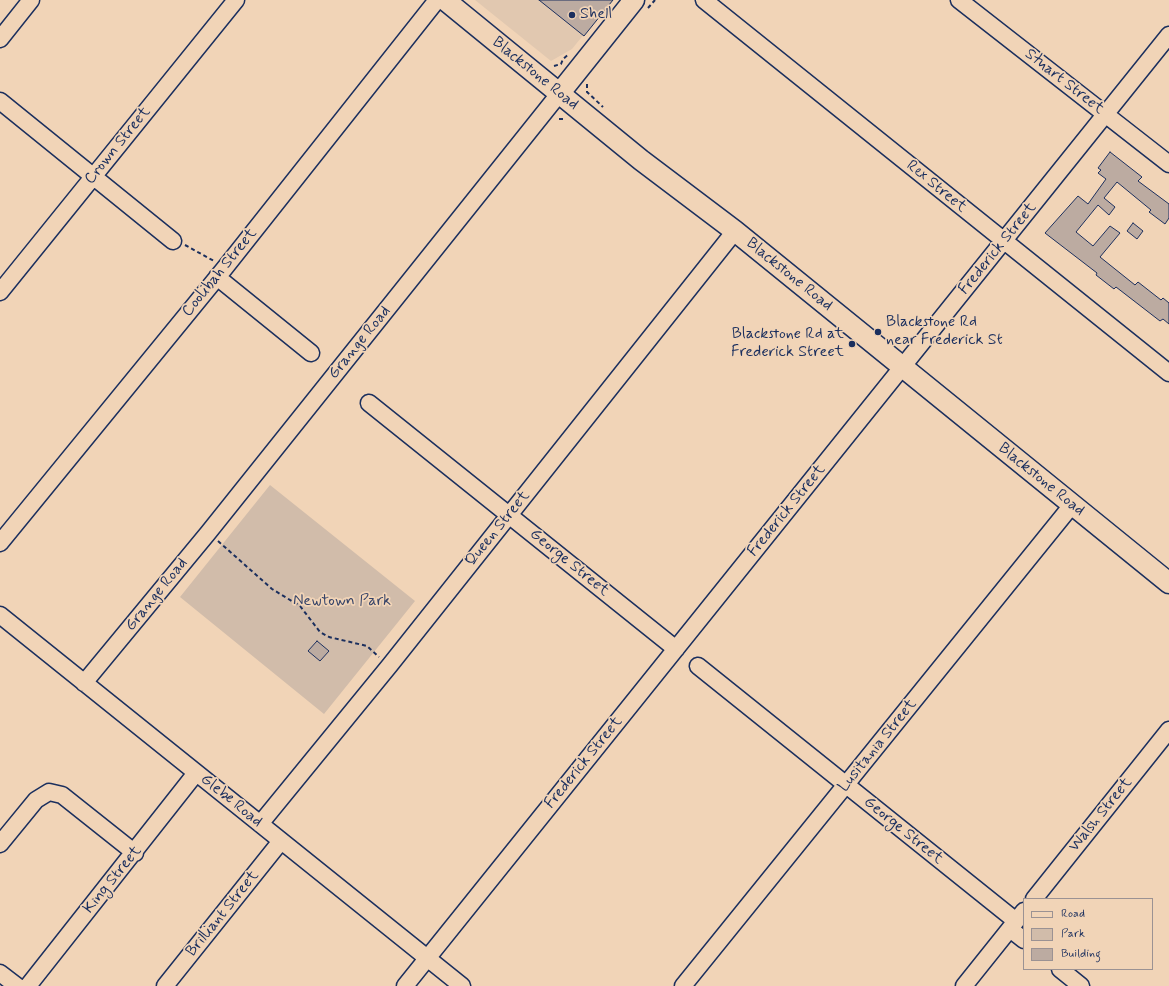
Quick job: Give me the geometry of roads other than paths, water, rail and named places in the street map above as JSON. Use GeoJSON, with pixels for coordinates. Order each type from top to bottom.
{"type":"FeatureCollection","features":[{"type":"Feature","properties":{"kind":"main road","name":"Blackstone Road"},"geometry":{"type":"LineString","coordinates":[[445,0],[641,160],[735,231],[1169,583]]}},
{"type":"Feature","properties":{"kind":"main road","name":"Grange Road"},"geometry":{"type":"LineString","coordinates":[[559,94],[634,0]]}},
{"type":"Feature","properties":{"kind":"street"},"geometry":{"type":"LineString","coordinates":[[0,39],[31,0]]}},
{"type":"Feature","properties":{"kind":"street","name":"Crown Street"},"geometry":{"type":"LineString","coordinates":[[0,292],[236,0]]}},
{"type":"Feature","properties":{"kind":"street","name":"Coolibah Street"},"geometry":{"type":"LineString","coordinates":[[0,543],[220,273],[437,0]]}},
{"type":"Feature","properties":{"kind":"street","name":"Rex Street"},"geometry":{"type":"LineString","coordinates":[[704,0],[1169,373]]}},
{"type":"Feature","properties":{"kind":"street","name":"Stuart Street"},"geometry":{"type":"LineString","coordinates":[[959,0],[1169,164]]}},
{"type":"Feature","properties":{"kind":"street","name":"Frederick Street"},"geometry":{"type":"LineString","coordinates":[[405,986],[1005,242],[1169,35]]}},
{"type":"Feature","properties":{"kind":"street","name":"Grange Road"},"geometry":{"type":"LineString","coordinates":[[84,683],[208,533],[559,94]]}},
{"type":"Feature","properties":{"kind":"street"},"geometry":{"type":"LineString","coordinates":[[0,101],[173,240]]}},
{"type":"Feature","properties":{"kind":"street","name":"Queen Street"},"geometry":{"type":"LineString","coordinates":[[260,824],[390,665],[735,231]]}},
{"type":"Feature","properties":{"kind":"street"},"geometry":{"type":"LineString","coordinates":[[220,273],[311,353]]}},
{"type":"Feature","properties":{"kind":"street","name":"George Street"},"geometry":{"type":"LineString","coordinates":[[369,403],[676,649]]}},
{"type":"Feature","properties":{"kind":"street","name":"Lusitania Street"},"geometry":{"type":"LineString","coordinates":[[684,986],[1072,505]]}},
{"type":"Feature","properties":{"kind":"street","name":"Glebe Road"},"geometry":{"type":"LineString","coordinates":[[0,615],[462,986]]}},
{"type":"Feature","properties":{"kind":"street","name":"George Street"},"geometry":{"type":"LineString","coordinates":[[698,666],[1016,920],[1023,938]]}},
{"type":"Feature","properties":{"kind":"street","name":"Walsh Street"},"geometry":{"type":"LineString","coordinates":[[1035,898],[1169,730]]}},
{"type":"Feature","properties":{"kind":"street","name":"King Street"},"geometry":{"type":"LineString","coordinates":[[28,986],[135,853],[196,773]]}},
{"type":"Feature","properties":{"kind":"street"},"geometry":{"type":"LineString","coordinates":[[0,844],[36,800],[48,792],[62,795],[135,853]]}},
{"type":"Feature","properties":{"kind":"street","name":"Brilliant Street"},"geometry":{"type":"LineString","coordinates":[[165,986],[281,841]]}},
{"type":"Feature","properties":{"kind":"street"},"geometry":{"type":"LineString","coordinates":[[964,986],[1016,920]]}},
{"type":"Feature","properties":{"kind":"street"},"geometry":{"type":"LineString","coordinates":[[1061,970],[1081,986]]}},
{"type":"Feature","properties":{"kind":"street"},"geometry":{"type":"LineString","coordinates":[[0,973],[17,986]]}},
{"type":"Feature","properties":{"kind":"place","name":"Shell"},"geometry":{"type":"Point","coordinates":[572,15]}},
{"type":"Feature","properties":{"kind":"place","name":"Blackstone Rd near Frederick St"},"geometry":{"type":"Point","coordinates":[878,332]}},
{"type":"Feature","properties":{"kind":"place","name":"Blackstone Rd at Frederick Street"},"geometry":{"type":"Point","coordinates":[852,344]}},
{"type":"Feature","properties":{"kind":"park label","name":"Newtown Park"},"geometry":{"type":"Point","coordinates":[342,602]}}]}
